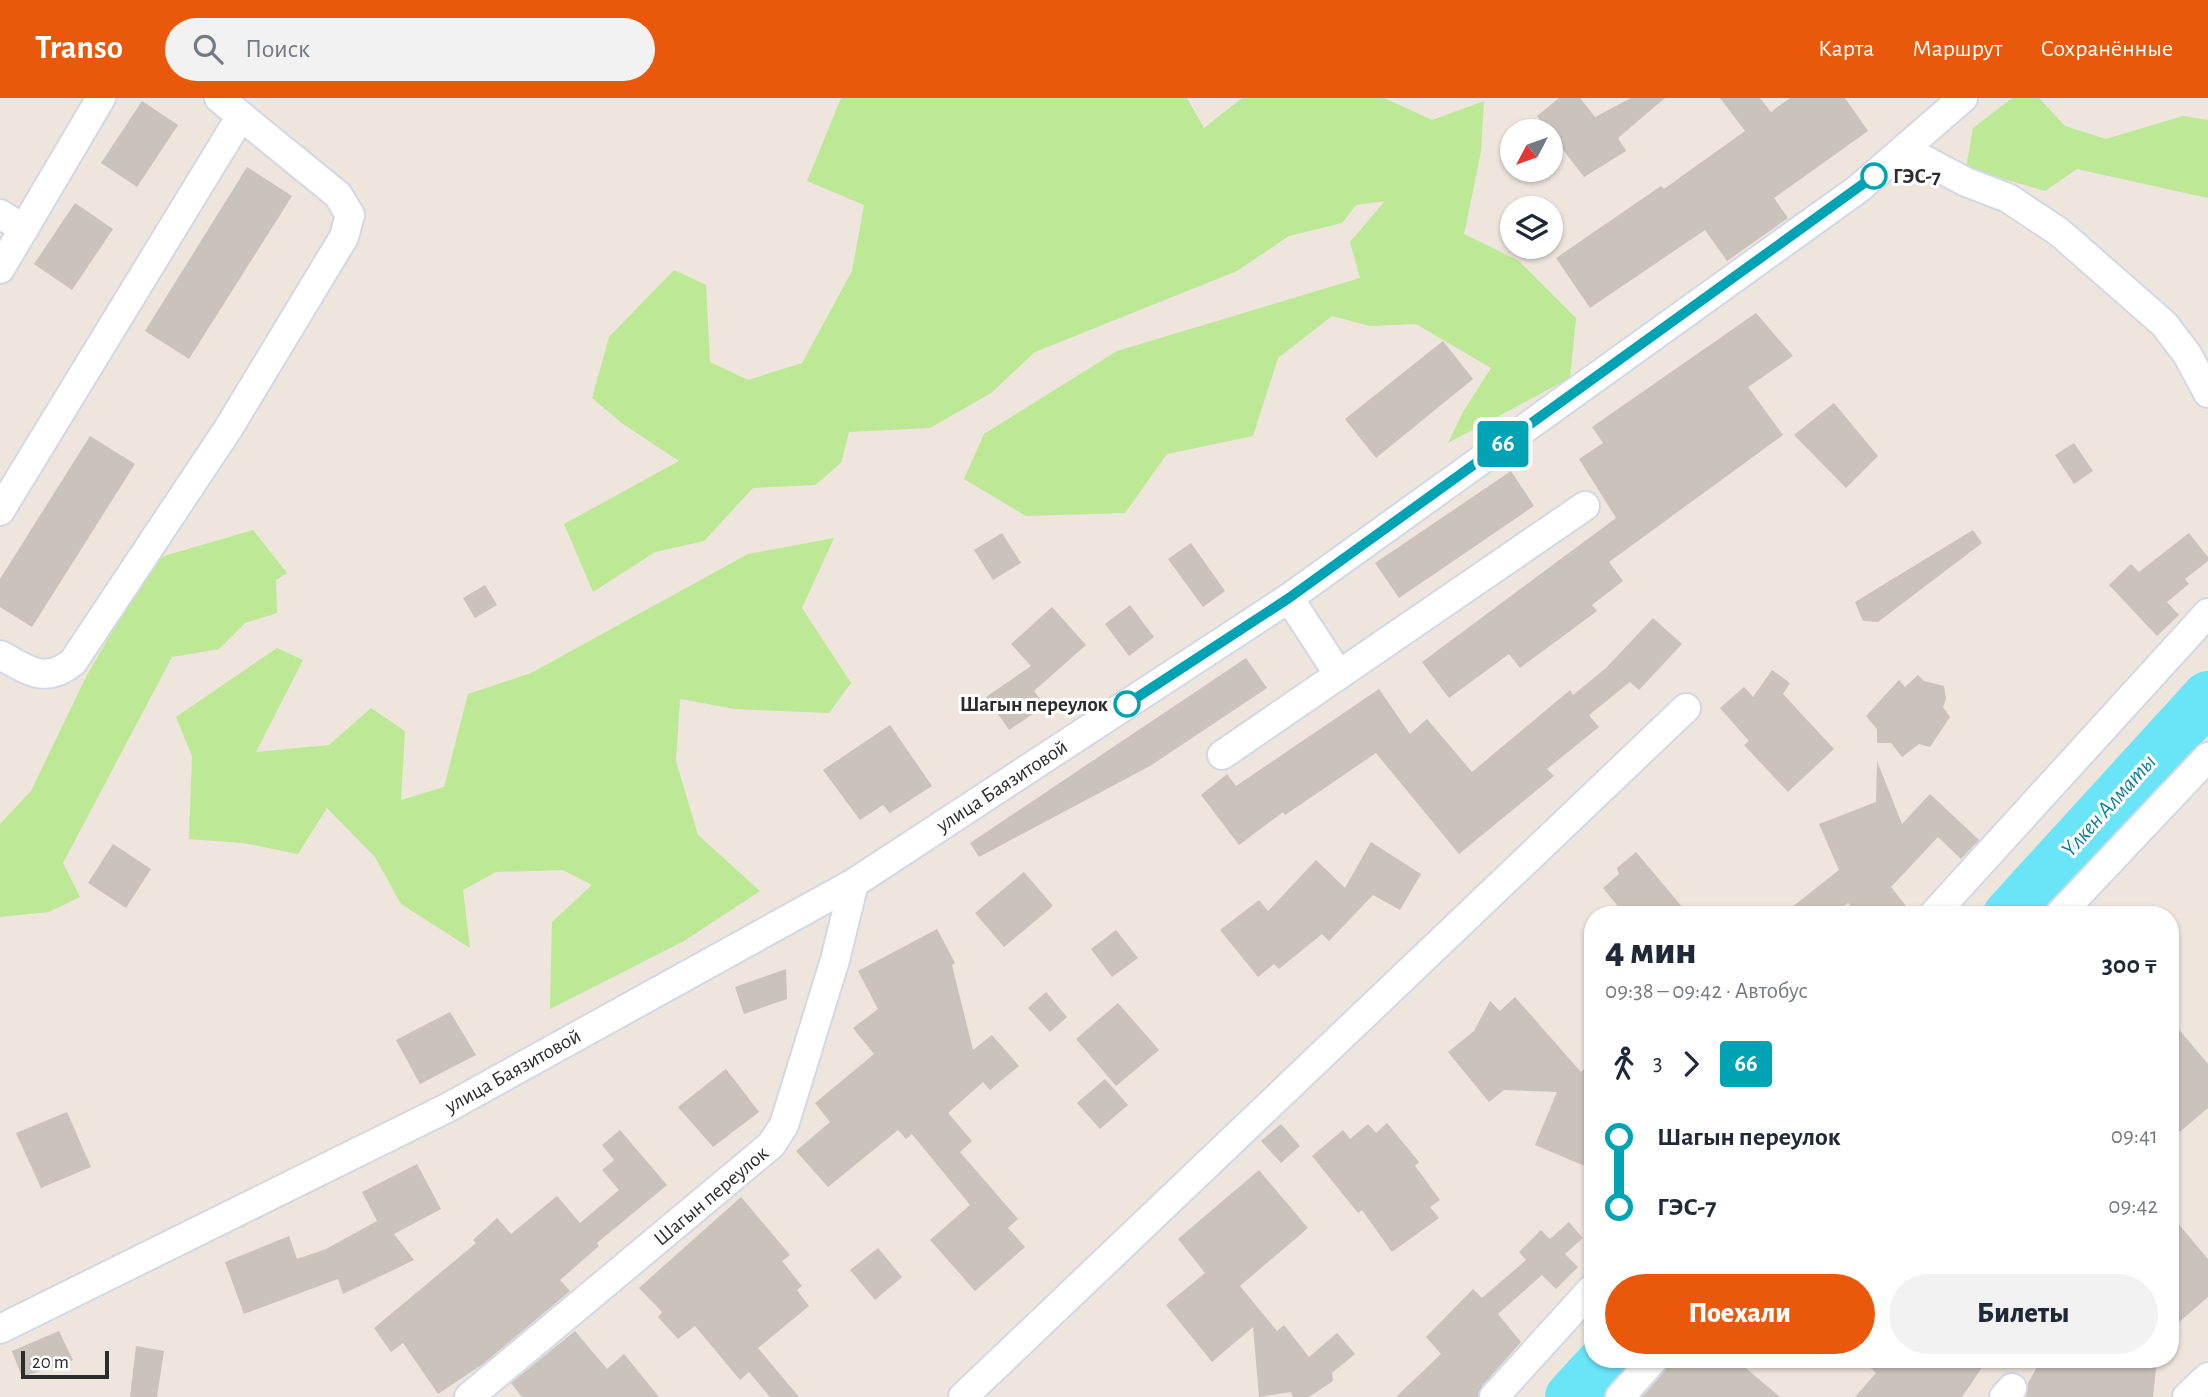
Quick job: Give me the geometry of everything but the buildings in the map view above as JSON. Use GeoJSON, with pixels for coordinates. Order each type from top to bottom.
{"type":"FeatureCollection","features":[{"type":"Feature","properties":{"kind":"street"},"geometry":{"type":"LineString","coordinates":[[0,269],[12,221],[101,98]]}},
{"type":"Feature","properties":{"kind":"street"},"geometry":{"type":"LineString","coordinates":[[0,655],[37,674],[58,674],[73,662],[228,429],[344,237],[350,215],[338,195],[219,98]]}},
{"type":"Feature","properties":{"kind":"street","name":"улица Баязитовой"},"geometry":{"type":"LineString","coordinates":[[0,1329],[447,1108],[854,883],[1289,598],[1858,189],[1963,98]]}},
{"type":"Feature","properties":{"kind":"street"},"geometry":{"type":"LineString","coordinates":[[0,511],[241,116]]}},
{"type":"Feature","properties":{"kind":"street"},"geometry":{"type":"LineString","coordinates":[[1906,150],[1966,182],[2008,198],[2059,232],[2164,324],[2187,355],[2208,394]]}},
{"type":"Feature","properties":{"kind":"street"},"geometry":{"type":"LineString","coordinates":[[1222,755],[1585,506]]}},
{"type":"Feature","properties":{"kind":"street"},"geometry":{"type":"LineString","coordinates":[[1289,598],[1339,675]]}},
{"type":"Feature","properties":{"kind":"street"},"geometry":{"type":"LineString","coordinates":[[1941,906],[2208,613]]}},
{"type":"Feature","properties":{"kind":"street"},"geometry":{"type":"LineString","coordinates":[[963,1397],[1686,708]]}},
{"type":"Feature","properties":{"kind":"street"},"geometry":{"type":"LineString","coordinates":[[2067,906],[2208,757]]}},
{"type":"Feature","properties":{"kind":"street","name":"Шагын переулок"},"geometry":{"type":"LineString","coordinates":[[470,1397],[771,1146],[784,1125],[835,960],[854,883]]}},
{"type":"Feature","properties":{"kind":"street"},"geometry":{"type":"LineString","coordinates":[[1494,1397],[1584,1298]]}},
{"type":"Feature","properties":{"kind":"street"},"geometry":{"type":"LineString","coordinates":[[1619,1397],[1646,1368]]}},
{"type":"Feature","properties":{"kind":"street"},"geometry":{"type":"LineString","coordinates":[[2187,1397],[2208,1377]]}},
{"type":"Feature","properties":{"kind":"green space"},"geometry":{"type":"Polygon","coordinates":[[[841,98],[1187,98],[1204,128],[1242,98],[1384,98],[1432,120],[1484,101],[1481,152],[1464,234],[1500,252],[1500,259],[1519,261],[1576,318],[1570,378],[1448,443],[1463,412],[1491,368],[1416,324],[1370,326],[1332,316],[1278,358],[1253,436],[1167,454],[1125,513],[1026,516],[964,479],[984,434],[1117,351],[1360,278],[1350,242],[1385,201],[1356,205],[1342,223],[1289,236],[1237,271],[1035,352],[991,393],[930,428],[849,432],[841,463],[815,485],[753,488],[704,541],[655,552],[593,592],[564,524],[679,461],[623,424],[592,398],[609,337],[674,270],[706,285],[710,362],[748,380],[802,363],[852,271],[864,205],[807,181],[841,98]]]}},
{"type":"Feature","properties":{"kind":"green space"},"geometry":{"type":"Polygon","coordinates":[[[2012,98],[2039,98],[2065,126],[2106,139],[2183,116],[2208,120],[2208,198],[2077,169],[2045,191],[1966,168],[1973,128],[2012,98]]]}},
{"type":"Feature","properties":{"kind":"green space"},"geometry":{"type":"Polygon","coordinates":[[[253,530],[287,573],[276,580],[277,613],[245,623],[219,649],[172,657],[63,863],[80,897],[49,912],[0,917],[0,824],[31,791],[86,677],[154,559],[253,530]]]}},
{"type":"Feature","properties":{"kind":"green space"},"geometry":{"type":"Polygon","coordinates":[[[834,538],[802,608],[851,683],[829,713],[735,709],[680,699],[676,761],[698,835],[760,891],[684,941],[550,1009],[552,922],[592,885],[563,870],[496,872],[463,890],[470,948],[401,904],[375,857],[327,808],[298,854],[243,843],[189,839],[192,756],[176,717],[277,648],[303,660],[256,752],[329,745],[371,708],[405,731],[401,800],[444,787],[468,694],[531,673],[748,554],[834,538]]]}},
{"type":"Feature","properties":{"kind":"waterway","name":"Үлкен Алматы"},"geometry":{"type":"LineString","coordinates":[[2017,906],[2208,697]]}},
{"type":"Feature","properties":{"kind":"waterway","name":"Үлкен Алматы"},"geometry":{"type":"LineString","coordinates":[[1571,1397],[1598,1368]]}},
{"type":"Feature","properties":{"kind":"bus line","name":"66"},"geometry":{"type":"LineString","coordinates":[[1127,704],[1289,598],[1874,176]]}},
{"type":"Feature","properties":{"kind":"place","name":"ГЭС-7"},"geometry":{"type":"Point","coordinates":[1874,176]}},
{"type":"Feature","properties":{"kind":"place","name":"Шагын переулок"},"geometry":{"type":"Point","coordinates":[1127,704]}}]}
